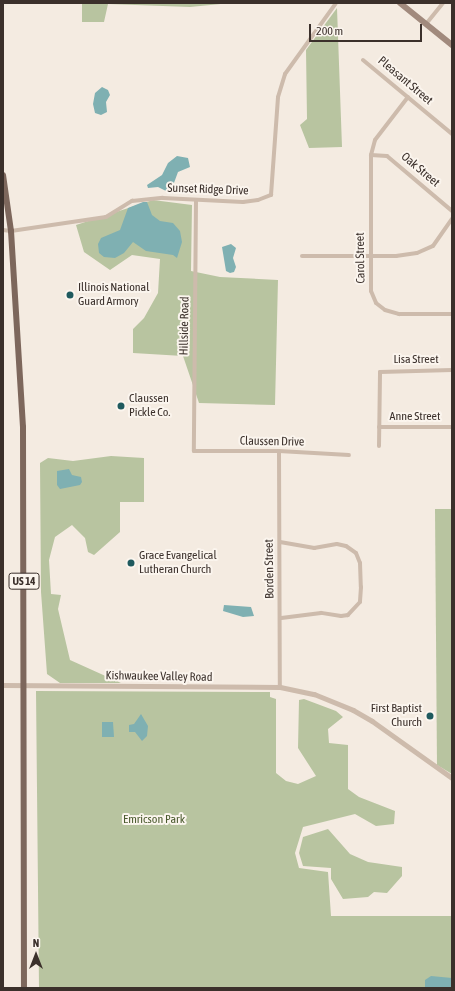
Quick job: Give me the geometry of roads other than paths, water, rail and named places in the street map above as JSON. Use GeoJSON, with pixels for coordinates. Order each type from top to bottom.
{"type":"FeatureCollection","features":[{"type":"Feature","properties":{"kind":"main road"},"geometry":{"type":"LineString","coordinates":[[400,3],[452,45]]}},
{"type":"Feature","properties":{"kind":"main road","name":"US 14"},"geometry":{"type":"LineString","coordinates":[[3,175],[11,231],[22,404],[24,988]]}},
{"type":"Feature","properties":{"kind":"street","name":"Sunset Ridge Drive"},"geometry":{"type":"LineString","coordinates":[[3,230],[11,231],[106,216],[132,201],[163,198],[196,201],[243,202],[258,200],[271,195],[278,97],[285,74],[336,3]]}},
{"type":"Feature","properties":{"kind":"street"},"geometry":{"type":"LineString","coordinates":[[426,24],[443,3]]}},
{"type":"Feature","properties":{"kind":"street","name":"Pleasant Street"},"geometry":{"type":"LineString","coordinates":[[364,60],[452,134]]}},
{"type":"Feature","properties":{"kind":"street","name":"Carol Street"},"geometry":{"type":"LineString","coordinates":[[408,97],[375,140],[371,155],[369,205],[371,292],[376,303],[385,310],[399,314],[452,314]]}},
{"type":"Feature","properties":{"kind":"street","name":"Oak Street"},"geometry":{"type":"LineString","coordinates":[[371,155],[387,156],[452,210]]}},
{"type":"Feature","properties":{"kind":"street","name":"Hillside Road"},"geometry":{"type":"LineString","coordinates":[[194,451],[196,201]]}},
{"type":"Feature","properties":{"kind":"street"},"geometry":{"type":"LineString","coordinates":[[302,256],[406,255],[433,246],[452,219]]}},
{"type":"Feature","properties":{"kind":"street","name":"Lisa Street"},"geometry":{"type":"LineString","coordinates":[[379,427],[380,372],[452,370]]}},
{"type":"Feature","properties":{"kind":"street"},"geometry":{"type":"LineString","coordinates":[[379,427],[379,446]]}},
{"type":"Feature","properties":{"kind":"street","name":"Anne Street"},"geometry":{"type":"LineString","coordinates":[[379,427],[452,427]]}},
{"type":"Feature","properties":{"kind":"street","name":"Claussen Drive"},"geometry":{"type":"LineString","coordinates":[[194,451],[279,451],[349,455]]}},
{"type":"Feature","properties":{"kind":"street","name":"Borden Street"},"geometry":{"type":"LineString","coordinates":[[279,451],[281,618],[280,688]]}},
{"type":"Feature","properties":{"kind":"street"},"geometry":{"type":"LineString","coordinates":[[280,542],[314,548],[337,544],[346,546],[356,553],[360,563],[361,587],[360,602],[348,614],[341,616],[321,613],[281,618]]}},
{"type":"Feature","properties":{"kind":"street","name":"Kishwaukee Valley Road"},"geometry":{"type":"LineString","coordinates":[[3,685],[280,688],[314,694],[353,710],[372,721],[452,778]]}},
{"type":"Feature","properties":{"kind":"water"},"geometry":{"type":"Polygon","coordinates":[[[102,87],[108,90],[110,95],[106,102],[107,112],[101,115],[95,113],[93,104],[95,93],[102,87]]]}},
{"type":"Feature","properties":{"kind":"water"},"geometry":{"type":"Polygon","coordinates":[[[177,156],[188,158],[190,167],[178,172],[171,191],[166,191],[158,187],[148,188],[147,185],[162,175],[168,163],[177,156]]]}},
{"type":"Feature","properties":{"kind":"water"},"geometry":{"type":"Polygon","coordinates":[[[143,202],[147,202],[152,215],[160,221],[173,223],[180,231],[182,242],[177,258],[173,255],[146,251],[133,242],[124,253],[115,258],[104,257],[99,253],[98,244],[101,238],[120,230],[128,208],[143,202]]]}},
{"type":"Feature","properties":{"kind":"water"},"geometry":{"type":"Polygon","coordinates":[[[231,244],[236,248],[233,258],[236,267],[234,272],[230,273],[226,271],[222,247],[231,244]]]}},
{"type":"Feature","properties":{"kind":"water"},"geometry":{"type":"Polygon","coordinates":[[[69,469],[72,475],[81,477],[82,482],[80,485],[60,489],[57,485],[57,471],[69,469]]]}},
{"type":"Feature","properties":{"kind":"water"},"geometry":{"type":"Polygon","coordinates":[[[224,605],[251,607],[254,616],[243,617],[223,611],[224,605]]]}},
{"type":"Feature","properties":{"kind":"water"},"geometry":{"type":"Polygon","coordinates":[[[141,714],[148,726],[147,736],[142,741],[135,732],[129,732],[129,725],[134,724],[141,714]]]}},
{"type":"Feature","properties":{"kind":"water"},"geometry":{"type":"Polygon","coordinates":[[[102,722],[113,722],[114,737],[102,737],[102,722]]]}},
{"type":"Feature","properties":{"kind":"water"},"geometry":{"type":"Polygon","coordinates":[[[431,976],[452,978],[452,988],[425,988],[425,980],[431,976]]]}},
{"type":"Feature","properties":{"kind":"place","name":"Illinois National Guard Armory"},"geometry":{"type":"Point","coordinates":[70,295]}},
{"type":"Feature","properties":{"kind":"place","name":"Claussen Pickle Co."},"geometry":{"type":"Point","coordinates":[121,406]}},
{"type":"Feature","properties":{"kind":"place","name":"Grace Evangelical Lutheran Church"},"geometry":{"type":"Point","coordinates":[131,563]}},
{"type":"Feature","properties":{"kind":"place","name":"First Baptist Church"},"geometry":{"type":"Point","coordinates":[430,716]}},
{"type":"Feature","properties":{"kind":"park label","name":"Emricson Park"},"geometry":{"type":"Point","coordinates":[154,820]}}]}
